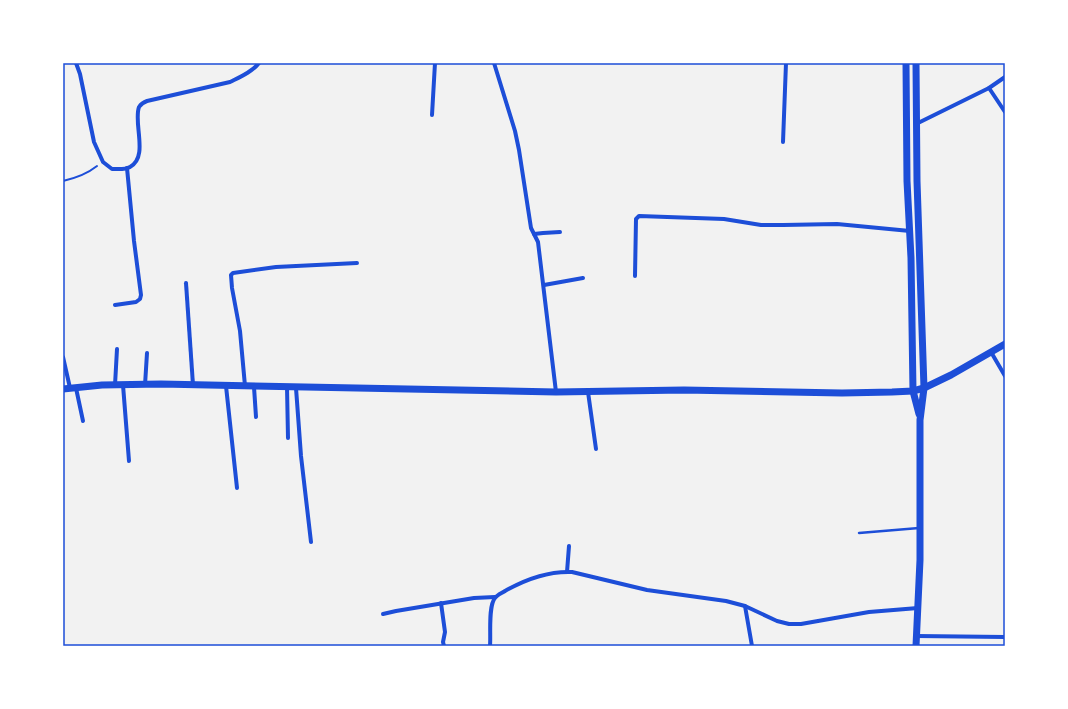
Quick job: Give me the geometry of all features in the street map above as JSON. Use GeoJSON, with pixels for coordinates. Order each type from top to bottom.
{"type":"FeatureCollection","features":[{"type":"Feature","properties":{"kind":"main road"},"geometry":{"type":"LineString","coordinates":[[906,63],[907,181],[911,258],[913,390],[920,420]]}},
{"type":"Feature","properties":{"kind":"main road"},"geometry":{"type":"LineString","coordinates":[[916,63],[916,124],[924,388],[920,420],[921,528],[916,646]]}},
{"type":"Feature","properties":{"kind":"main road"},"geometry":{"type":"LineString","coordinates":[[70,388],[119,385],[193,385],[556,392],[684,390],[842,393],[892,392],[924,388],[952,375],[1005,344]]}},
{"type":"Feature","properties":{"kind":"street"},"geometry":{"type":"LineString","coordinates":[[76,63],[80,74],[94,142],[103,162],[112,170],[132,166],[139,156],[138,118],[142,103],[230,82],[243,76],[259,63]]}},
{"type":"Feature","properties":{"kind":"street"},"geometry":{"type":"LineString","coordinates":[[432,115],[436,63]]}},
{"type":"Feature","properties":{"kind":"street"},"geometry":{"type":"LineString","coordinates":[[494,63],[515,131],[531,228],[538,242],[556,392]]}},
{"type":"Feature","properties":{"kind":"street"},"geometry":{"type":"LineString","coordinates":[[783,142],[786,63]]}},
{"type":"Feature","properties":{"kind":"street"},"geometry":{"type":"LineString","coordinates":[[916,124],[989,88],[1005,77]]}},
{"type":"Feature","properties":{"kind":"street"},"geometry":{"type":"LineString","coordinates":[[989,88],[1005,112]]}},
{"type":"Feature","properties":{"kind":"street"},"geometry":{"type":"LineString","coordinates":[[115,305],[136,302],[140,300],[141,296],[127,168]]}},
{"type":"Feature","properties":{"kind":"street"},"geometry":{"type":"LineString","coordinates":[[635,276],[636,219],[639,216],[724,219],[761,224],[783,225],[837,224],[910,231]]}},
{"type":"Feature","properties":{"kind":"street"},"geometry":{"type":"LineString","coordinates":[[534,234],[543,232],[560,232]]}},
{"type":"Feature","properties":{"kind":"street"},"geometry":{"type":"LineString","coordinates":[[245,386],[240,332],[231,275],[233,273],[276,266],[357,263]]}},
{"type":"Feature","properties":{"kind":"street"},"geometry":{"type":"LineString","coordinates":[[544,284],[583,278]]}},
{"type":"Feature","properties":{"kind":"street"},"geometry":{"type":"LineString","coordinates":[[186,283],[193,385]]}},
{"type":"Feature","properties":{"kind":"street"},"geometry":{"type":"LineString","coordinates":[[117,349],[119,385],[130,461]]}},
{"type":"Feature","properties":{"kind":"street"},"geometry":{"type":"LineString","coordinates":[[991,352],[1005,376]]}},
{"type":"Feature","properties":{"kind":"street"},"geometry":{"type":"LineString","coordinates":[[145,385],[147,353]]}},
{"type":"Feature","properties":{"kind":"street"},"geometry":{"type":"LineString","coordinates":[[63,358],[70,388],[83,421]]}},
{"type":"Feature","properties":{"kind":"street"},"geometry":{"type":"LineString","coordinates":[[226,386],[237,488]]}},
{"type":"Feature","properties":{"kind":"street"},"geometry":{"type":"LineString","coordinates":[[254,387],[256,417]]}},
{"type":"Feature","properties":{"kind":"street"},"geometry":{"type":"LineString","coordinates":[[287,387],[288,438]]}},
{"type":"Feature","properties":{"kind":"street"},"geometry":{"type":"LineString","coordinates":[[296,388],[301,456],[311,542]]}},
{"type":"Feature","properties":{"kind":"street"},"geometry":{"type":"LineString","coordinates":[[588,392],[596,449]]}},
{"type":"Feature","properties":{"kind":"street"},"geometry":{"type":"LineString","coordinates":[[567,572],[569,546]]}},
{"type":"Feature","properties":{"kind":"street"},"geometry":{"type":"LineString","coordinates":[[383,614],[396,610],[441,603],[474,598],[495,597],[526,580],[550,573],[567,572],[647,590],[726,601],[746,606],[789,624],[801,624],[869,612],[918,608]]}},
{"type":"Feature","properties":{"kind":"street"},"geometry":{"type":"LineString","coordinates":[[490,646],[491,607],[495,597]]}},
{"type":"Feature","properties":{"kind":"street"},"geometry":{"type":"LineString","coordinates":[[441,603],[445,632],[443,642],[444,646]]}},
{"type":"Feature","properties":{"kind":"street"},"geometry":{"type":"LineString","coordinates":[[746,606],[752,646]]}},
{"type":"Feature","properties":{"kind":"street"},"geometry":{"type":"LineString","coordinates":[[916,636],[1005,637]]}},
{"type":"Feature","properties":{"kind":"lane"},"geometry":{"type":"LineString","coordinates":[[859,533],[921,528]]}},
{"type":"Feature","properties":{"kind":"path"},"geometry":{"type":"LineString","coordinates":[[63,181],[83,175],[103,162]]}}]}
